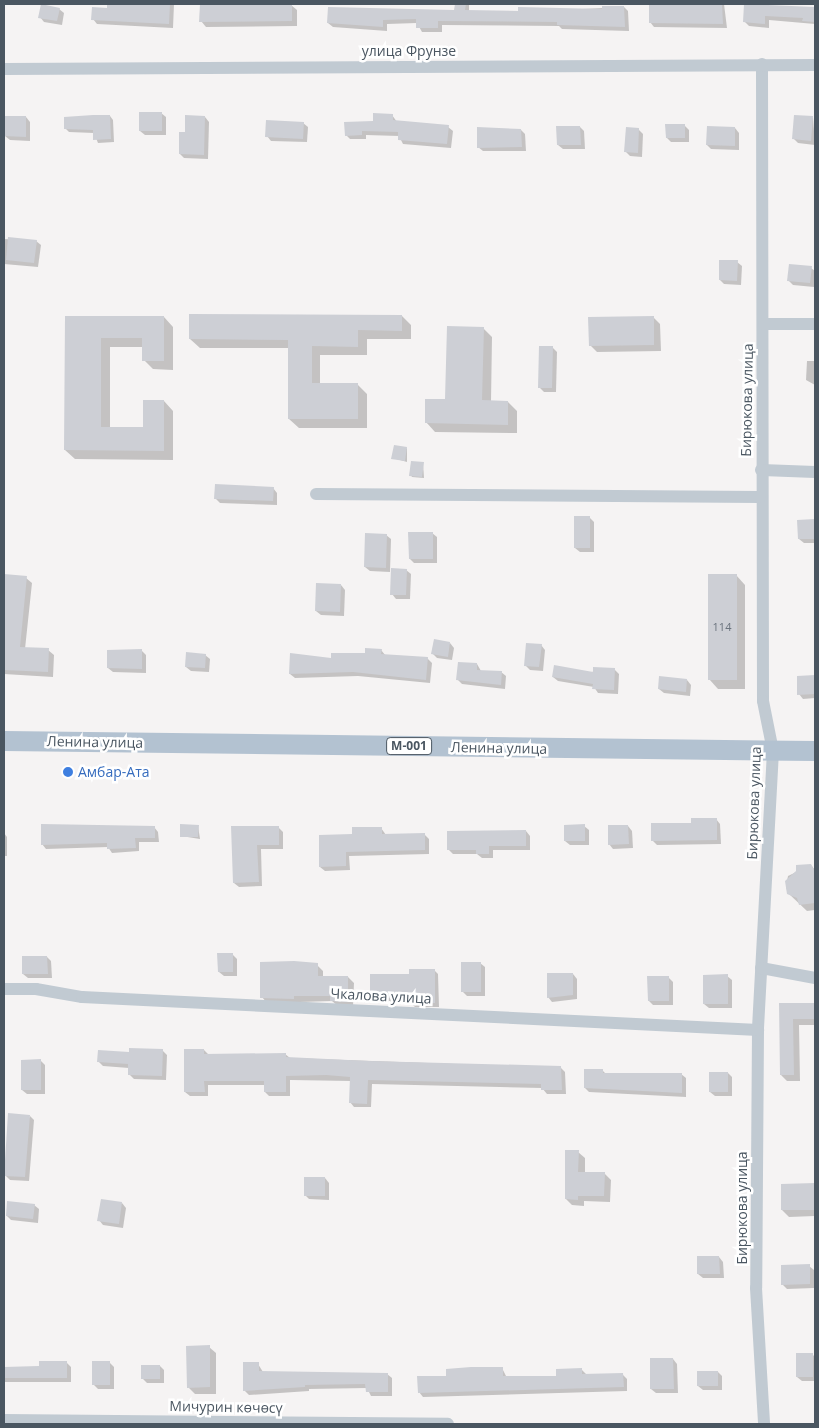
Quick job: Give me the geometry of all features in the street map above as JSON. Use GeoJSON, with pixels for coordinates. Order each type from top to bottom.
{"type":"FeatureCollection","features":[{"type":"Feature","properties":{"kind":"main road","name":"Ленина улица"},"geometry":{"type":"LineString","coordinates":[[4,741],[773,752],[815,751]]}},
{"type":"Feature","properties":{"kind":"street","name":"Бирюкова улица"},"geometry":{"type":"LineString","coordinates":[[762,64],[764,324],[760,497],[763,701],[773,752],[758,1030],[756,1288],[764,1424]]}},
{"type":"Feature","properties":{"kind":"street","name":"улица Фрунзе"},"geometry":{"type":"LineString","coordinates":[[4,69],[815,65]]}},
{"type":"Feature","properties":{"kind":"street"},"geometry":{"type":"LineString","coordinates":[[764,324],[815,324]]}},
{"type":"Feature","properties":{"kind":"street"},"geometry":{"type":"LineString","coordinates":[[761,470],[815,472]]}},
{"type":"Feature","properties":{"kind":"street"},"geometry":{"type":"LineString","coordinates":[[316,494],[760,497]]}},
{"type":"Feature","properties":{"kind":"street"},"geometry":{"type":"LineString","coordinates":[[761,968],[815,978]]}},
{"type":"Feature","properties":{"kind":"street","name":"Чкалова улица"},"geometry":{"type":"LineString","coordinates":[[4,989],[36,989],[82,997],[758,1030]]}},
{"type":"Feature","properties":{"kind":"street","name":"Мичурин көчөсү"},"geometry":{"type":"LineString","coordinates":[[4,1420],[448,1424]]}},
{"type":"Feature","properties":{"kind":"building"},"geometry":{"type":"Polygon","coordinates":[[[41,4],[60,8],[57,21],[38,18],[41,4]]]}},
{"type":"Feature","properties":{"kind":"building"},"geometry":{"type":"Polygon","coordinates":[[[107,4],[170,4],[169,24],[91,20],[92,7],[107,8],[107,4]]]}},
{"type":"Feature","properties":{"kind":"building"},"geometry":{"type":"Polygon","coordinates":[[[200,4],[292,4],[292,21],[199,22],[200,4]]]}},
{"type":"Feature","properties":{"kind":"building"},"geometry":{"type":"Polygon","coordinates":[[[455,4],[466,4],[465,10],[518,11],[518,7],[602,9],[602,6],[624,6],[625,27],[557,25],[557,22],[438,21],[438,28],[416,28],[416,19],[383,20],[383,27],[327,23],[328,7],[454,10],[455,4]]]}},
{"type":"Feature","properties":{"kind":"building"},"geometry":{"type":"Polygon","coordinates":[[[649,4],[722,4],[723,24],[649,23],[649,4]]]}},
{"type":"Feature","properties":{"kind":"building"},"geometry":{"type":"Polygon","coordinates":[[[744,4],[815,7],[815,22],[802,21],[803,18],[765,16],[765,24],[743,22],[744,4]]]}},
{"type":"Feature","properties":{"kind":"building"},"geometry":{"type":"Polygon","coordinates":[[[139,112],[162,112],[162,131],[139,131],[139,112]]]}},
{"type":"Feature","properties":{"kind":"building"},"geometry":{"type":"Polygon","coordinates":[[[373,113],[393,114],[393,120],[449,125],[447,144],[398,140],[398,132],[362,131],[362,135],[345,136],[344,122],[373,121],[373,113]]]}},
{"type":"Feature","properties":{"kind":"building"},"geometry":{"type":"Polygon","coordinates":[[[110,115],[111,139],[93,140],[93,130],[64,129],[64,117],[110,115]]]}},
{"type":"Feature","properties":{"kind":"building"},"geometry":{"type":"Polygon","coordinates":[[[185,115],[205,116],[204,155],[179,154],[179,132],[185,132],[185,115]]]}},
{"type":"Feature","properties":{"kind":"building"},"geometry":{"type":"Polygon","coordinates":[[[794,115],[813,116],[811,141],[792,139],[794,115]]]}},
{"type":"Feature","properties":{"kind":"building"},"geometry":{"type":"Polygon","coordinates":[[[4,116],[26,116],[26,137],[4,136],[4,116]]]}},
{"type":"Feature","properties":{"kind":"building"},"geometry":{"type":"Polygon","coordinates":[[[266,120],[304,122],[303,139],[265,137],[266,120]]]}},
{"type":"Feature","properties":{"kind":"building"},"geometry":{"type":"Polygon","coordinates":[[[665,124],[685,124],[685,138],[666,138],[665,124]]]}},
{"type":"Feature","properties":{"kind":"building"},"geometry":{"type":"Polygon","coordinates":[[[556,126],[580,126],[581,145],[557,145],[556,126]]]}},
{"type":"Feature","properties":{"kind":"building"},"geometry":{"type":"Polygon","coordinates":[[[707,126],[735,127],[735,146],[706,145],[707,126]]]}},
{"type":"Feature","properties":{"kind":"building"},"geometry":{"type":"Polygon","coordinates":[[[477,127],[521,129],[522,147],[477,148],[477,127]]]}},
{"type":"Feature","properties":{"kind":"building"},"geometry":{"type":"Polygon","coordinates":[[[626,127],[639,128],[638,153],[624,152],[626,127]]]}},
{"type":"Feature","properties":{"kind":"building"},"geometry":{"type":"Polygon","coordinates":[[[8,237],[37,240],[34,263],[6,260],[8,237]]]}},
{"type":"Feature","properties":{"kind":"building"},"geometry":{"type":"Polygon","coordinates":[[[719,260],[738,260],[737,281],[719,280],[719,260]]]}},
{"type":"Feature","properties":{"kind":"building"},"geometry":{"type":"Polygon","coordinates":[[[789,264],[812,266],[810,283],[787,281],[789,264]]]}},
{"type":"Feature","properties":{"kind":"building"},"geometry":{"type":"Polygon","coordinates":[[[189,314],[402,315],[402,331],[358,330],[358,347],[312,346],[312,383],[358,383],[358,419],[288,419],[288,340],[189,339],[189,314]]]}},
{"type":"Feature","properties":{"kind":"building"},"geometry":{"type":"Polygon","coordinates":[[[65,316],[164,316],[164,361],[142,361],[142,338],[101,338],[101,427],[143,427],[143,400],[164,400],[164,451],[64,450],[65,316]]]}},
{"type":"Feature","properties":{"kind":"building"},"geometry":{"type":"Polygon","coordinates":[[[654,316],[654,345],[589,346],[588,317],[654,316]]]}},
{"type":"Feature","properties":{"kind":"building"},"geometry":{"type":"Polygon","coordinates":[[[447,326],[484,327],[482,400],[508,401],[508,425],[425,423],[425,399],[445,399],[447,326]]]}},
{"type":"Feature","properties":{"kind":"building"},"geometry":{"type":"Polygon","coordinates":[[[539,346],[553,346],[552,388],[538,388],[539,346]]]}},
{"type":"Feature","properties":{"kind":"building"},"geometry":{"type":"Polygon","coordinates":[[[394,445],[407,447],[405,461],[391,459],[394,445]]]}},
{"type":"Feature","properties":{"kind":"building"},"geometry":{"type":"Polygon","coordinates":[[[411,461],[424,462],[422,477],[409,476],[411,461]]]}},
{"type":"Feature","properties":{"kind":"building"},"geometry":{"type":"Polygon","coordinates":[[[215,484],[274,487],[273,501],[214,499],[215,484]]]}},
{"type":"Feature","properties":{"kind":"building"},"geometry":{"type":"Polygon","coordinates":[[[574,516],[590,516],[590,548],[574,548],[574,516]]]}},
{"type":"Feature","properties":{"kind":"building"},"geometry":{"type":"Polygon","coordinates":[[[815,519],[815,539],[798,539],[797,520],[815,519]]]}},
{"type":"Feature","properties":{"kind":"building"},"geometry":{"type":"Polygon","coordinates":[[[408,532],[433,532],[433,559],[409,559],[408,532]]]}},
{"type":"Feature","properties":{"kind":"building"},"geometry":{"type":"Polygon","coordinates":[[[365,533],[387,534],[386,568],[364,567],[365,533]]]}},
{"type":"Feature","properties":{"kind":"building"},"geometry":{"type":"Polygon","coordinates":[[[391,568],[407,569],[406,595],[390,595],[391,568]]]}},
{"type":"Feature","properties":{"kind":"building"},"geometry":{"type":"Polygon","coordinates":[[[4,574],[27,576],[20,647],[49,648],[48,672],[4,670],[4,574]]]}},
{"type":"Feature","properties":{"kind":"building"},"geometry":{"type":"Polygon","coordinates":[[[708,574],[737,574],[737,680],[708,680],[708,574]]]}},
{"type":"Feature","properties":{"kind":"building"},"geometry":{"type":"Polygon","coordinates":[[[316,583],[341,584],[340,612],[315,611],[316,583]]]}},
{"type":"Feature","properties":{"kind":"building"},"geometry":{"type":"Polygon","coordinates":[[[434,639],[450,642],[448,657],[431,654],[434,639]]]}},
{"type":"Feature","properties":{"kind":"building"},"geometry":{"type":"Polygon","coordinates":[[[526,643],[542,644],[539,667],[524,666],[526,643]]]}},
{"type":"Feature","properties":{"kind":"building"},"geometry":{"type":"Polygon","coordinates":[[[365,648],[382,649],[381,654],[428,657],[426,680],[353,672],[289,674],[290,653],[331,658],[331,653],[365,653],[365,648]]]}},
{"type":"Feature","properties":{"kind":"building"},"geometry":{"type":"Polygon","coordinates":[[[142,649],[142,669],[107,668],[107,650],[142,649]]]}},
{"type":"Feature","properties":{"kind":"building"},"geometry":{"type":"Polygon","coordinates":[[[186,652],[206,654],[205,668],[185,667],[186,652]]]}},
{"type":"Feature","properties":{"kind":"building"},"geometry":{"type":"Polygon","coordinates":[[[458,662],[477,663],[477,670],[502,671],[501,685],[456,680],[458,662]]]}},
{"type":"Feature","properties":{"kind":"building"},"geometry":{"type":"Polygon","coordinates":[[[554,665],[593,672],[593,667],[615,668],[614,690],[592,689],[593,684],[552,677],[554,665]]]}},
{"type":"Feature","properties":{"kind":"building"},"geometry":{"type":"Polygon","coordinates":[[[815,675],[815,694],[797,695],[797,676],[815,675]]]}},
{"type":"Feature","properties":{"kind":"building"},"geometry":{"type":"Polygon","coordinates":[[[659,676],[687,679],[686,692],[658,689],[659,676]]]}},
{"type":"Feature","properties":{"kind":"building"},"geometry":{"type":"Polygon","coordinates":[[[691,818],[717,818],[717,840],[651,841],[651,823],[691,823],[691,818]]]}},
{"type":"Feature","properties":{"kind":"building"},"geometry":{"type":"Polygon","coordinates":[[[41,824],[155,826],[155,838],[135,838],[136,848],[107,849],[107,843],[41,845],[41,824]]]}},
{"type":"Feature","properties":{"kind":"building"},"geometry":{"type":"Polygon","coordinates":[[[180,824],[199,825],[198,837],[180,837],[180,824]]]}},
{"type":"Feature","properties":{"kind":"building"},"geometry":{"type":"Polygon","coordinates":[[[585,824],[585,841],[564,841],[564,825],[585,824]]]}},
{"type":"Feature","properties":{"kind":"building"},"geometry":{"type":"Polygon","coordinates":[[[608,825],[628,825],[629,844],[608,845],[608,825]]]}},
{"type":"Feature","properties":{"kind":"building"},"geometry":{"type":"Polygon","coordinates":[[[231,826],[279,826],[279,845],[257,845],[259,882],[233,883],[231,826]]]}},
{"type":"Feature","properties":{"kind":"building"},"geometry":{"type":"Polygon","coordinates":[[[352,827],[382,827],[382,834],[425,833],[425,850],[346,852],[346,866],[319,867],[319,835],[352,834],[352,827]]]}},
{"type":"Feature","properties":{"kind":"building"},"geometry":{"type":"Polygon","coordinates":[[[526,830],[526,846],[489,846],[489,854],[476,854],[476,850],[447,850],[447,831],[526,830]]]}},
{"type":"Feature","properties":{"kind":"building"},"geometry":{"type":"Polygon","coordinates":[[[811,864],[815,872],[815,903],[799,905],[797,898],[787,894],[785,881],[796,871],[796,865],[811,864]]]}},
{"type":"Feature","properties":{"kind":"building"},"geometry":{"type":"Polygon","coordinates":[[[217,953],[233,953],[233,972],[218,972],[217,953]]]}},
{"type":"Feature","properties":{"kind":"building"},"geometry":{"type":"Polygon","coordinates":[[[22,956],[47,956],[48,974],[22,974],[22,956]]]}},
{"type":"Feature","properties":{"kind":"building"},"geometry":{"type":"Polygon","coordinates":[[[294,961],[318,963],[318,976],[348,976],[348,1002],[330,1001],[330,996],[294,996],[294,999],[260,998],[260,962],[294,961]]]}},
{"type":"Feature","properties":{"kind":"building"},"geometry":{"type":"Polygon","coordinates":[[[461,962],[481,962],[481,992],[461,992],[461,962]]]}},
{"type":"Feature","properties":{"kind":"building"},"geometry":{"type":"Polygon","coordinates":[[[409,969],[435,969],[435,1003],[409,1003],[409,998],[370,998],[370,974],[409,974],[409,969]]]}},
{"type":"Feature","properties":{"kind":"building"},"geometry":{"type":"Polygon","coordinates":[[[547,973],[573,973],[573,995],[547,998],[547,973]]]}},
{"type":"Feature","properties":{"kind":"building"},"geometry":{"type":"Polygon","coordinates":[[[728,974],[728,1004],[703,1004],[703,975],[728,974]]]}},
{"type":"Feature","properties":{"kind":"building"},"geometry":{"type":"Polygon","coordinates":[[[647,976],[669,976],[669,1001],[648,1001],[647,976]]]}},
{"type":"Feature","properties":{"kind":"building"},"geometry":{"type":"Polygon","coordinates":[[[779,1003],[815,1003],[815,1019],[793,1019],[794,1075],[780,1075],[779,1003]]]}},
{"type":"Feature","properties":{"kind":"building"},"geometry":{"type":"Polygon","coordinates":[[[129,1048],[163,1049],[162,1076],[128,1075],[128,1064],[97,1062],[98,1050],[129,1052],[129,1048]]]}},
{"type":"Feature","properties":{"kind":"building"},"geometry":{"type":"Polygon","coordinates":[[[184,1049],[204,1049],[204,1054],[286,1053],[286,1057],[369,1061],[561,1066],[562,1090],[541,1090],[541,1084],[368,1080],[367,1104],[349,1103],[350,1077],[326,1075],[286,1076],[286,1092],[264,1092],[264,1081],[204,1081],[205,1092],[184,1092],[184,1049]]]}},
{"type":"Feature","properties":{"kind":"building"},"geometry":{"type":"Polygon","coordinates":[[[41,1059],[41,1090],[21,1090],[21,1060],[41,1059]]]}},
{"type":"Feature","properties":{"kind":"building"},"geometry":{"type":"Polygon","coordinates":[[[584,1069],[603,1069],[603,1073],[682,1073],[682,1093],[584,1088],[584,1069]]]}},
{"type":"Feature","properties":{"kind":"building"},"geometry":{"type":"Polygon","coordinates":[[[709,1072],[728,1072],[728,1092],[709,1092],[709,1072]]]}},
{"type":"Feature","properties":{"kind":"building"},"geometry":{"type":"Polygon","coordinates":[[[8,1113],[30,1115],[25,1177],[4,1176],[8,1113]]]}},
{"type":"Feature","properties":{"kind":"building"},"geometry":{"type":"Polygon","coordinates":[[[565,1150],[579,1150],[578,1172],[605,1172],[604,1196],[578,1196],[578,1200],[565,1199],[565,1150]]]}},
{"type":"Feature","properties":{"kind":"building"},"geometry":{"type":"Polygon","coordinates":[[[304,1177],[325,1177],[325,1196],[304,1196],[304,1177]]]}},
{"type":"Feature","properties":{"kind":"building"},"geometry":{"type":"Polygon","coordinates":[[[815,1183],[815,1210],[781,1210],[781,1184],[815,1183]]]}},
{"type":"Feature","properties":{"kind":"building"},"geometry":{"type":"Polygon","coordinates":[[[101,1199],[122,1202],[119,1224],[97,1221],[101,1199]]]}},
{"type":"Feature","properties":{"kind":"building"},"geometry":{"type":"Polygon","coordinates":[[[7,1201],[35,1204],[33,1219],[6,1216],[7,1201]]]}},
{"type":"Feature","properties":{"kind":"building"},"geometry":{"type":"Polygon","coordinates":[[[697,1256],[719,1256],[720,1274],[697,1274],[697,1256]]]}},
{"type":"Feature","properties":{"kind":"building"},"geometry":{"type":"Polygon","coordinates":[[[810,1264],[810,1284],[781,1285],[781,1265],[810,1264]]]}},
{"type":"Feature","properties":{"kind":"building"},"geometry":{"type":"Polygon","coordinates":[[[210,1345],[210,1387],[187,1388],[186,1346],[210,1345]]]}},
{"type":"Feature","properties":{"kind":"building"},"geometry":{"type":"Polygon","coordinates":[[[796,1353],[813,1353],[813,1377],[796,1377],[796,1353]]]}},
{"type":"Feature","properties":{"kind":"building"},"geometry":{"type":"Polygon","coordinates":[[[650,1358],[673,1358],[674,1389],[650,1389],[650,1358]]]}},
{"type":"Feature","properties":{"kind":"building"},"geometry":{"type":"Polygon","coordinates":[[[39,1361],[67,1361],[67,1378],[4,1378],[4,1367],[39,1366],[39,1361]]]}},
{"type":"Feature","properties":{"kind":"building"},"geometry":{"type":"Polygon","coordinates":[[[92,1361],[110,1361],[110,1385],[92,1385],[92,1361]]]}},
{"type":"Feature","properties":{"kind":"building"},"geometry":{"type":"Polygon","coordinates":[[[243,1362],[259,1362],[259,1371],[388,1373],[388,1392],[366,1392],[365,1384],[305,1385],[305,1387],[243,1391],[243,1362]]]}},
{"type":"Feature","properties":{"kind":"building"},"geometry":{"type":"Polygon","coordinates":[[[141,1365],[160,1365],[160,1379],[141,1379],[141,1365]]]}},
{"type":"Feature","properties":{"kind":"building"},"geometry":{"type":"Polygon","coordinates":[[[503,1367],[503,1376],[556,1376],[556,1369],[582,1368],[582,1374],[623,1373],[624,1387],[418,1393],[417,1376],[446,1376],[446,1369],[503,1367]]]}},
{"type":"Feature","properties":{"kind":"building"},"geometry":{"type":"Polygon","coordinates":[[[697,1371],[718,1371],[718,1386],[697,1386],[697,1371]]]}},
{"type":"Feature","properties":{"kind":"place","name":"Амбар-Ата"},"geometry":{"type":"Point","coordinates":[68,772]}}]}
